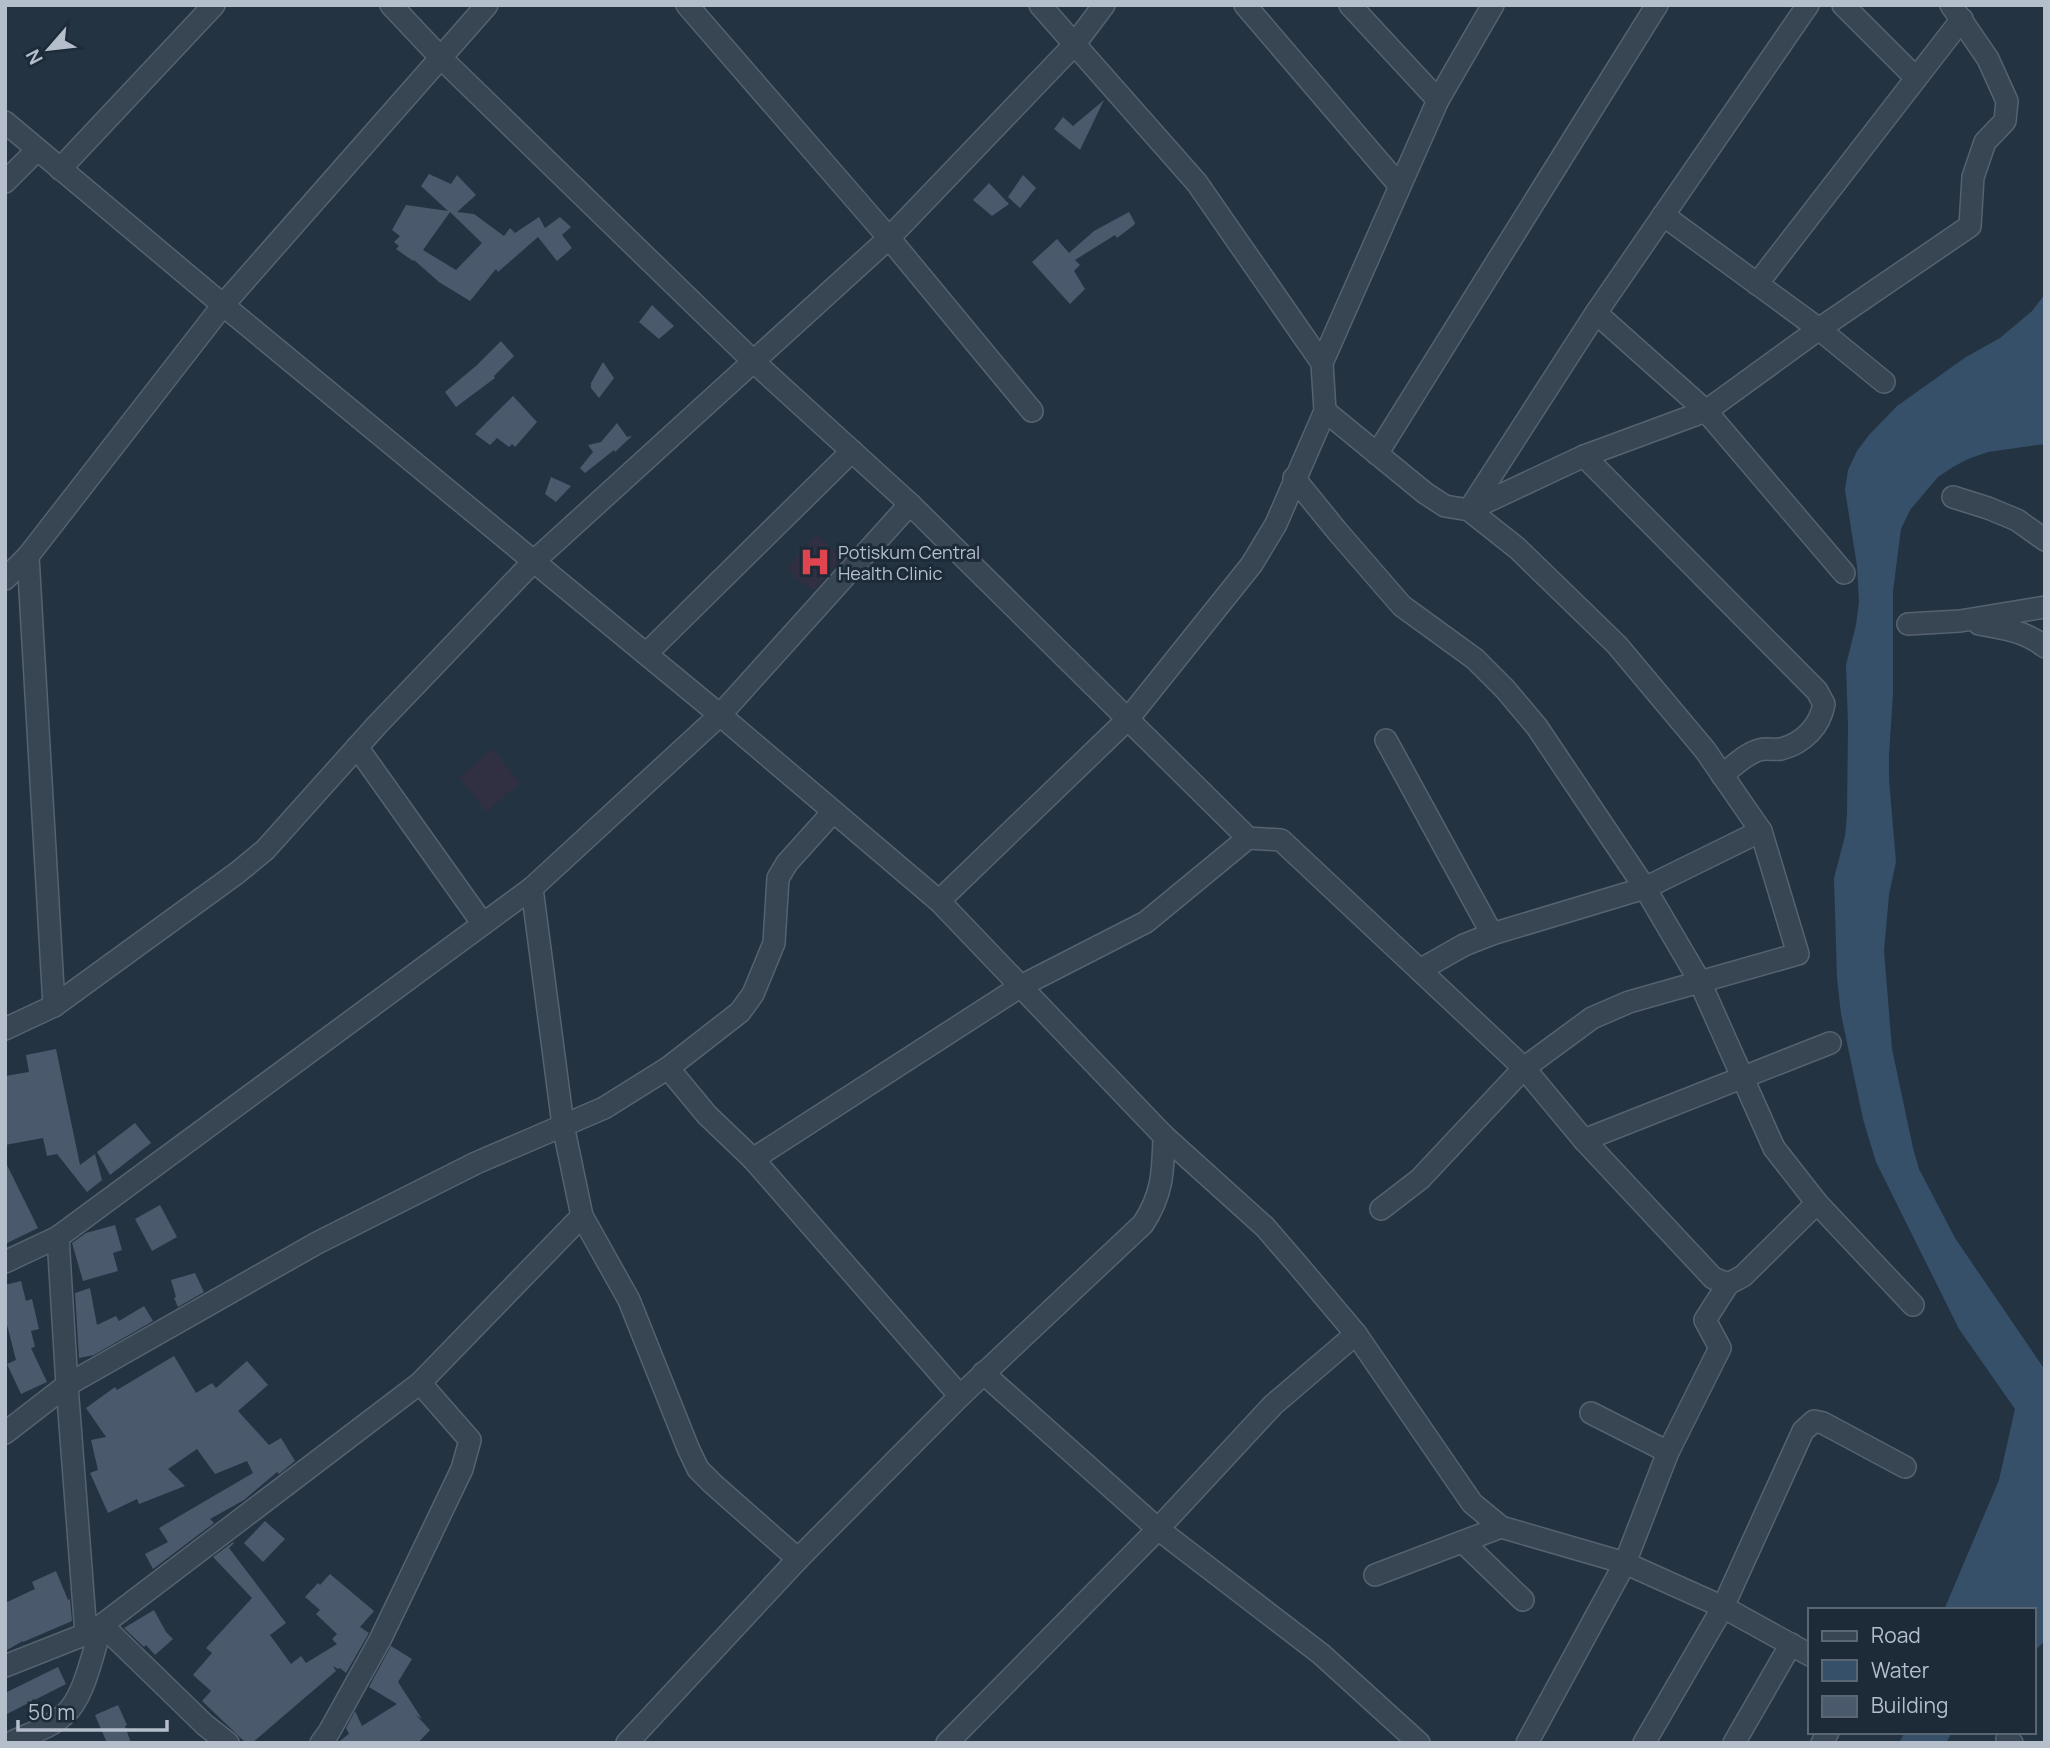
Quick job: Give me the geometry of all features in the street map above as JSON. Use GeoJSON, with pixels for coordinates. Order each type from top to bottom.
{"type":"FeatureCollection","features":[{"type":"Feature","properties":{"kind":"street"},"geometry":{"type":"LineString","coordinates":[[60,169],[214,5]]}},
{"type":"Feature","properties":{"kind":"street"},"geometry":{"type":"LineString","coordinates":[[391,5],[440,57],[753,361],[909,504],[1248,838],[1281,840],[1524,1068],[1584,1140],[1713,1278],[1728,1284]]}},
{"type":"Feature","properties":{"kind":"street"},"geometry":{"type":"LineString","coordinates":[[5,579],[28,556],[223,305],[487,5]]}},
{"type":"Feature","properties":{"kind":"street"},"geometry":{"type":"LineString","coordinates":[[687,5],[889,238],[1032,411]]}},
{"type":"Feature","properties":{"kind":"street"},"geometry":{"type":"LineString","coordinates":[[1040,5],[1197,183],[1321,363]]}},
{"type":"Feature","properties":{"kind":"street"},"geometry":{"type":"LineString","coordinates":[[5,1029],[54,1006],[265,850],[357,747],[533,562],[889,238],[1073,45],[1104,5]]}},
{"type":"Feature","properties":{"kind":"street"},"geometry":{"type":"LineString","coordinates":[[1245,5],[1399,185]]}},
{"type":"Feature","properties":{"kind":"street"},"geometry":{"type":"LineString","coordinates":[[1350,5],[1438,100]]}},
{"type":"Feature","properties":{"kind":"street"},"geometry":{"type":"LineString","coordinates":[[939,901],[1128,719],[1252,564],[1276,524],[1325,411],[1321,363],[1438,100],[1493,5]]}},
{"type":"Feature","properties":{"kind":"street"},"geometry":{"type":"LineString","coordinates":[[1377,454],[1657,5]]}},
{"type":"Feature","properties":{"kind":"street"},"geometry":{"type":"LineString","coordinates":[[1469,510],[1596,313],[1808,5]]}},
{"type":"Feature","properties":{"kind":"street"},"geometry":{"type":"LineString","coordinates":[[1843,5],[1916,78]]}},
{"type":"Feature","properties":{"kind":"street"},"geometry":{"type":"LineString","coordinates":[[1469,510],[1584,456],[1706,411],[1819,329],[1970,226],[1973,177],[1985,142],[2005,121],[2007,101],[1988,59],[1956,12],[1916,78],[1757,284]]}},
{"type":"Feature","properties":{"kind":"street"},"geometry":{"type":"LineString","coordinates":[[5,122],[939,901],[1164,1136],[1265,1227],[1356,1334],[1472,1503],[1500,1527],[1625,1563],[1723,1607],[1808,1654]]}},
{"type":"Feature","properties":{"kind":"street"},"geometry":{"type":"LineString","coordinates":[[5,182],[37,150]]}},
{"type":"Feature","properties":{"kind":"street"},"geometry":{"type":"LineString","coordinates":[[1663,215],[1819,329],[1884,382]]}},
{"type":"Feature","properties":{"kind":"street"},"geometry":{"type":"LineString","coordinates":[[1596,313],[1706,411],[1844,573]]}},
{"type":"Feature","properties":{"kind":"street"},"geometry":{"type":"LineString","coordinates":[[1325,411],[1425,493],[1445,506],[1469,510],[1517,548],[1617,645],[1705,750],[1761,831],[1798,954],[1699,980],[1629,1002],[1592,1018],[1524,1068],[1420,1179],[1381,1209]]}},
{"type":"Feature","properties":{"kind":"street"},"geometry":{"type":"LineString","coordinates":[[646,654],[852,452]]}},
{"type":"Feature","properties":{"kind":"street"},"geometry":{"type":"LineString","coordinates":[[1584,456],[1817,691],[1824,704],[1821,718],[1805,738],[1780,749],[1761,749],[1746,756],[1722,775]]}},
{"type":"Feature","properties":{"kind":"street"},"geometry":{"type":"LineString","coordinates":[[1294,478],[1402,606],[1475,659],[1505,688],[1537,727],[1645,888],[1699,980],[1774,1149],[1817,1203],[1913,1305]]}},
{"type":"Feature","properties":{"kind":"street"},"geometry":{"type":"LineString","coordinates":[[1953,498],[2017,520],[2045,540]]}},
{"type":"Feature","properties":{"kind":"street"},"geometry":{"type":"LineString","coordinates":[[5,1262],[58,1237],[532,888],[719,715],[909,504]]}},
{"type":"Feature","properties":{"kind":"street"},"geometry":{"type":"LineString","coordinates":[[28,556],[54,1006]]}},
{"type":"Feature","properties":{"kind":"street"},"geometry":{"type":"LineString","coordinates":[[1908,624],[1960,621],[2045,607]]}},
{"type":"Feature","properties":{"kind":"street"},"geometry":{"type":"LineString","coordinates":[[1960,621],[2014,630],[2035,639],[2045,647]]}},
{"type":"Feature","properties":{"kind":"street"},"geometry":{"type":"LineString","coordinates":[[1386,740],[1492,934]]}},
{"type":"Feature","properties":{"kind":"street"},"geometry":{"type":"LineString","coordinates":[[357,747],[483,924]]}},
{"type":"Feature","properties":{"kind":"street"},"geometry":{"type":"LineString","coordinates":[[5,1433],[67,1385],[317,1243],[476,1163],[604,1108],[667,1068],[740,1012],[753,994],[774,943],[778,878],[787,863],[833,812]]}},
{"type":"Feature","properties":{"kind":"street"},"geometry":{"type":"LineString","coordinates":[[1420,970],[1464,945],[1492,934],[1645,888],[1761,831]]}},
{"type":"Feature","properties":{"kind":"street"},"geometry":{"type":"LineString","coordinates":[[753,1159],[1021,986],[1146,922],[1248,838]]}},
{"type":"Feature","properties":{"kind":"street"},"geometry":{"type":"LineString","coordinates":[[532,888],[563,1125],[582,1216],[629,1300],[698,1469],[797,1559]]}},
{"type":"Feature","properties":{"kind":"street"},"geometry":{"type":"LineString","coordinates":[[1584,1140],[1830,1042]]}},
{"type":"Feature","properties":{"kind":"street"},"geometry":{"type":"LineString","coordinates":[[667,1068],[707,1115],[753,1159],[960,1396]]}},
{"type":"Feature","properties":{"kind":"street"},"geometry":{"type":"LineString","coordinates":[[627,1742],[797,1559],[983,1373],[1143,1224],[1154,1208],[1163,1180],[1164,1136]]}},
{"type":"Feature","properties":{"kind":"street"},"geometry":{"type":"LineString","coordinates":[[1527,1743],[1625,1563],[1668,1452],[1720,1348],[1705,1320],[1728,1284],[1743,1276],[1817,1203]]}},
{"type":"Feature","properties":{"kind":"street"},"geometry":{"type":"LineString","coordinates":[[5,1666],[94,1629],[420,1383],[582,1216]]}},
{"type":"Feature","properties":{"kind":"street"},"geometry":{"type":"LineString","coordinates":[[10,1743],[54,1723],[66,1714],[79,1695],[94,1629],[67,1385],[58,1237]]}},
{"type":"Feature","properties":{"kind":"street"},"geometry":{"type":"LineString","coordinates":[[947,1743],[1158,1528],[1273,1405],[1356,1334]]}},
{"type":"Feature","properties":{"kind":"street"},"geometry":{"type":"LineString","coordinates":[[983,1373],[1158,1528],[1321,1654],[1419,1743]]}},
{"type":"Feature","properties":{"kind":"street"},"geometry":{"type":"LineString","coordinates":[[321,1743],[380,1640],[462,1469],[470,1440],[420,1383]]}},
{"type":"Feature","properties":{"kind":"street"},"geometry":{"type":"LineString","coordinates":[[1591,1413],[1668,1452]]}},
{"type":"Feature","properties":{"kind":"street"},"geometry":{"type":"LineString","coordinates":[[1644,1743],[1723,1607],[1803,1431],[1814,1422],[1823,1423],[1905,1467]]}},
{"type":"Feature","properties":{"kind":"street"},"geometry":{"type":"LineString","coordinates":[[1375,1575],[1500,1527]]}},
{"type":"Feature","properties":{"kind":"street"},"geometry":{"type":"LineString","coordinates":[[1462,1542],[1523,1600]]}},
{"type":"Feature","properties":{"kind":"street"},"geometry":{"type":"LineString","coordinates":[[94,1629],[228,1743]]}},
{"type":"Feature","properties":{"kind":"street"},"geometry":{"type":"LineString","coordinates":[[1734,1743],[1791,1644]]}},
{"type":"Feature","properties":{"kind":"shaded area","name":"Potiskum Central Health Clinic"},"geometry":{"type":"Polygon","coordinates":[[[816,535],[842,557],[815,590],[797,580],[788,568],[816,535]]]}},
{"type":"Feature","properties":{"kind":"shaded area"},"geometry":{"type":"Polygon","coordinates":[[[493,749],[520,783],[486,812],[460,777],[493,749]]]}},
{"type":"Feature","properties":{"kind":"water"},"geometry":{"type":"Polygon","coordinates":[[[2045,294],[2045,444],[1988,452],[1953,467],[1938,477],[1910,510],[1901,529],[1893,591],[1893,694],[1889,755],[1896,862],[1889,895],[1884,951],[1892,1049],[1919,1169],[1955,1238],[2045,1370],[2045,1641],[2036,1649],[2036,1608],[1945,1608],[1999,1480],[2015,1409],[1959,1329],[1876,1162],[1863,1119],[1841,1014],[1837,978],[1834,878],[1845,836],[1847,815],[1846,665],[1859,602],[1857,566],[1845,490],[1848,470],[1869,435],[1897,406],[1966,357],[2000,338],[2032,311],[2045,294]]]}},
{"type":"Feature","properties":{"kind":"water"},"geometry":{"type":"Polygon","coordinates":[[[1904,1734],[1951,1734],[1946,1743],[1899,1743],[1904,1734]]]}},
{"type":"Feature","properties":{"kind":"building"},"geometry":{"type":"Polygon","coordinates":[[[1104,100],[1080,150],[1054,129],[1063,117],[1073,126],[1104,100]]]}},
{"type":"Feature","properties":{"kind":"building"},"geometry":{"type":"Polygon","coordinates":[[[429,174],[451,184],[457,175],[476,195],[457,212],[474,214],[504,236],[510,228],[515,233],[539,217],[545,228],[560,217],[571,227],[562,235],[572,248],[557,261],[538,237],[498,272],[496,269],[470,301],[439,282],[414,260],[396,249],[399,246],[394,242],[400,236],[392,230],[406,205],[448,211],[421,186],[429,174]],[[450,212],[423,250],[456,270],[482,243],[450,212]]]}},
{"type":"Feature","properties":{"kind":"building"},"geometry":{"type":"Polygon","coordinates":[[[1023,175],[1036,188],[1020,208],[1008,197],[1023,175]]]}},
{"type":"Feature","properties":{"kind":"building"},"geometry":{"type":"Polygon","coordinates":[[[989,183],[1009,204],[992,216],[973,200],[989,183]]]}},
{"type":"Feature","properties":{"kind":"building"},"geometry":{"type":"Polygon","coordinates":[[[1129,212],[1134,225],[1117,238],[1115,235],[1075,260],[1080,265],[1074,271],[1085,289],[1070,304],[1032,262],[1057,239],[1069,253],[1094,231],[1129,212]]]}},
{"type":"Feature","properties":{"kind":"building"},"geometry":{"type":"Polygon","coordinates":[[[652,305],[674,326],[659,339],[639,322],[652,305]]]}},
{"type":"Feature","properties":{"kind":"building"},"geometry":{"type":"Polygon","coordinates":[[[501,341],[514,356],[495,378],[456,407],[445,392],[501,341]]]}},
{"type":"Feature","properties":{"kind":"building"},"geometry":{"type":"Polygon","coordinates":[[[603,362],[614,378],[599,398],[591,388],[591,383],[603,362]]]}},
{"type":"Feature","properties":{"kind":"building"},"geometry":{"type":"Polygon","coordinates":[[[513,396],[537,422],[515,447],[512,444],[509,447],[497,438],[490,445],[475,434],[513,396]]]}},
{"type":"Feature","properties":{"kind":"building"},"geometry":{"type":"Polygon","coordinates":[[[617,423],[627,437],[632,436],[585,473],[580,468],[593,452],[588,445],[601,442],[617,423]]]}},
{"type":"Feature","properties":{"kind":"building"},"geometry":{"type":"Polygon","coordinates":[[[551,477],[571,486],[556,502],[545,494],[551,477]]]}},
{"type":"Feature","properties":{"kind":"building"},"geometry":{"type":"Polygon","coordinates":[[[56,1049],[80,1165],[95,1154],[102,1180],[87,1192],[57,1154],[47,1156],[43,1138],[5,1145],[5,1076],[29,1072],[26,1055],[56,1049]]]}},
{"type":"Feature","properties":{"kind":"building"},"geometry":{"type":"Polygon","coordinates":[[[135,1123],[151,1143],[110,1175],[97,1152],[135,1123]]]}},
{"type":"Feature","properties":{"kind":"building"},"geometry":{"type":"Polygon","coordinates":[[[5,1161],[38,1228],[5,1244],[5,1161]]]}},
{"type":"Feature","properties":{"kind":"building"},"geometry":{"type":"Polygon","coordinates":[[[160,1205],[177,1237],[152,1251],[135,1219],[160,1205]]]}},
{"type":"Feature","properties":{"kind":"building"},"geometry":{"type":"Polygon","coordinates":[[[115,1225],[122,1250],[113,1253],[118,1271],[83,1281],[72,1243],[86,1233],[115,1225]]]}},
{"type":"Feature","properties":{"kind":"building"},"geometry":{"type":"Polygon","coordinates":[[[195,1273],[204,1292],[178,1307],[171,1280],[195,1273]]]}},
{"type":"Feature","properties":{"kind":"building"},"geometry":{"type":"Polygon","coordinates":[[[21,1281],[26,1301],[32,1299],[39,1329],[31,1331],[35,1347],[31,1348],[47,1382],[21,1394],[7,1364],[16,1360],[5,1317],[5,1285],[21,1281]]]}},
{"type":"Feature","properties":{"kind":"building"},"geometry":{"type":"Polygon","coordinates":[[[90,1288],[97,1325],[116,1316],[119,1321],[144,1306],[153,1321],[94,1355],[79,1358],[75,1293],[90,1288]]]}},
{"type":"Feature","properties":{"kind":"building"},"geometry":{"type":"Polygon","coordinates":[[[174,1356],[196,1393],[212,1383],[216,1388],[247,1361],[268,1385],[238,1411],[269,1445],[281,1438],[295,1461],[279,1474],[277,1472],[244,1500],[210,1519],[214,1523],[153,1569],[145,1554],[168,1542],[159,1528],[253,1473],[247,1461],[215,1474],[197,1449],[168,1469],[185,1486],[139,1504],[137,1499],[108,1513],[90,1473],[98,1470],[91,1440],[106,1437],[86,1408],[115,1387],[117,1390],[174,1356]]]}},
{"type":"Feature","properties":{"kind":"building"},"geometry":{"type":"Polygon","coordinates":[[[265,1521],[285,1539],[263,1562],[244,1543],[265,1521]]]}},
{"type":"Feature","properties":{"kind":"building"},"geometry":{"type":"Polygon","coordinates":[[[233,1542],[229,1548],[286,1623],[270,1635],[291,1664],[301,1656],[306,1663],[337,1644],[332,1639],[337,1634],[316,1614],[320,1610],[305,1597],[330,1574],[374,1611],[360,1627],[369,1633],[346,1673],[333,1666],[336,1671],[252,1743],[246,1743],[202,1701],[211,1691],[193,1675],[212,1653],[206,1648],[252,1598],[213,1557],[233,1542]]]}},
{"type":"Feature","properties":{"kind":"building"},"geometry":{"type":"Polygon","coordinates":[[[56,1571],[68,1600],[70,1599],[72,1621],[5,1651],[5,1603],[35,1589],[32,1582],[56,1571]]]}},
{"type":"Feature","properties":{"kind":"building"},"geometry":{"type":"Polygon","coordinates":[[[154,1610],[173,1639],[155,1655],[124,1628],[154,1610]]]}},
{"type":"Feature","properties":{"kind":"building"},"geometry":{"type":"Polygon","coordinates":[[[391,1646],[412,1659],[398,1682],[422,1719],[416,1715],[430,1730],[418,1743],[337,1743],[349,1734],[346,1728],[355,1711],[362,1726],[397,1704],[369,1687],[391,1646]]]}},
{"type":"Feature","properties":{"kind":"building"},"geometry":{"type":"Polygon","coordinates":[[[58,1667],[66,1684],[5,1715],[5,1693],[58,1667]]]}},
{"type":"Feature","properties":{"kind":"building"},"geometry":{"type":"Polygon","coordinates":[[[118,1705],[131,1743],[107,1743],[95,1715],[118,1705]]]}},
{"type":"Feature","properties":{"kind":"place","name":"Potiskum Central Health Clinic"},"geometry":{"type":"Point","coordinates":[815,562]}}]}
